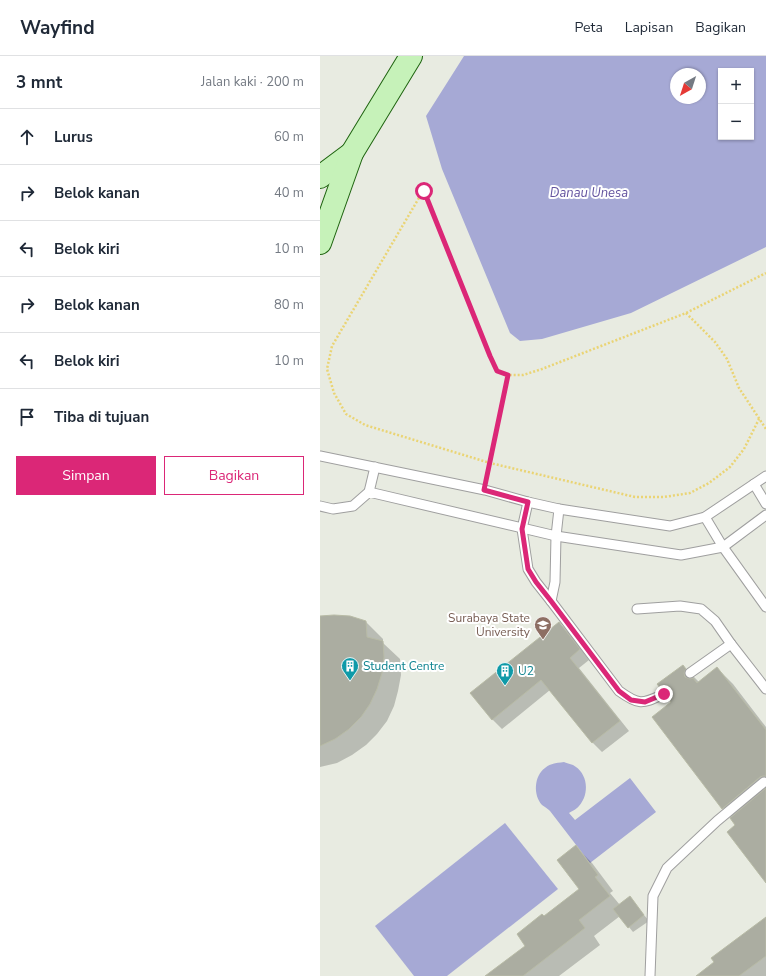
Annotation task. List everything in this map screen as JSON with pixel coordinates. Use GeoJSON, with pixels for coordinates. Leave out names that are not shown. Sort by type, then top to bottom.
{"type":"FeatureCollection","features":[{"type":"Feature","properties":{"kind":"main road"},"geometry":{"type":"LineString","coordinates":[[320,243],[352,153],[411,56]]}},
{"type":"Feature","properties":{"kind":"main road"},"geometry":{"type":"LineString","coordinates":[[320,177],[352,153]]}},
{"type":"Feature","properties":{"kind":"lane"},"geometry":{"type":"LineString","coordinates":[[320,456],[484,490],[559,509],[670,526],[705,517],[766,476]]}},
{"type":"Feature","properties":{"kind":"lane"},"geometry":{"type":"LineString","coordinates":[[320,506],[333,509],[353,506],[369,492],[375,467]]}},
{"type":"Feature","properties":{"kind":"lane"},"geometry":{"type":"LineString","coordinates":[[754,484],[766,504]]}},
{"type":"Feature","properties":{"kind":"lane"},"geometry":{"type":"LineString","coordinates":[[369,492],[556,536],[681,556],[723,547],[766,515]]}},
{"type":"Feature","properties":{"kind":"lane"},"geometry":{"type":"LineString","coordinates":[[528,502],[522,529],[528,569],[536,582],[619,691],[631,700],[645,702],[664,694]]}},
{"type":"Feature","properties":{"kind":"lane"},"geometry":{"type":"LineString","coordinates":[[551,601],[555,582],[556,536],[559,509]]}},
{"type":"Feature","properties":{"kind":"lane"},"geometry":{"type":"LineString","coordinates":[[705,517],[723,547],[766,607]]}},
{"type":"Feature","properties":{"kind":"lane"},"geometry":{"type":"LineString","coordinates":[[637,609],[680,606],[701,609],[715,621],[766,689]]}},
{"type":"Feature","properties":{"kind":"lane"},"geometry":{"type":"LineString","coordinates":[[690,673],[731,644]]}},
{"type":"Feature","properties":{"kind":"lane"},"geometry":{"type":"LineString","coordinates":[[650,976],[653,896],[667,868],[717,821],[764,782]]}},
{"type":"Feature","properties":{"kind":"path"},"geometry":{"type":"LineString","coordinates":[[759,418],[744,449],[730,467],[709,483],[690,493],[664,497],[634,497],[490,464],[365,425],[346,414],[334,393],[327,369],[332,346],[424,191],[490,356],[497,371],[508,375],[523,374],[542,369],[686,313],[766,273]]}},
{"type":"Feature","properties":{"kind":"path"},"geometry":{"type":"LineString","coordinates":[[686,313],[715,342],[727,359],[739,388],[766,429]]}},
{"type":"Feature","properties":{"kind":"path"},"geometry":{"type":"LineString","coordinates":[[484,490],[508,375]]}},
{"type":"Feature","properties":{"kind":"water","name":"Danau Unesa"},"geometry":{"type":"Polygon","coordinates":[[[464,56],[766,56],[766,247],[631,313],[542,339],[520,341],[510,333],[442,169],[426,116],[464,56]]]}},
{"type":"Feature","properties":{"kind":"water"},"geometry":{"type":"Polygon","coordinates":[[[564,762],[573,765],[582,773],[586,784],[583,801],[577,808],[569,813],[575,820],[630,778],[656,812],[590,863],[550,811],[542,805],[537,796],[536,786],[541,771],[550,765],[564,762]]]}},
{"type":"Feature","properties":{"kind":"water"},"geometry":{"type":"Polygon","coordinates":[[[505,823],[558,889],[447,976],[414,976],[375,926],[505,823]]]}},
{"type":"Feature","properties":{"kind":"building","name":"Student Centre"},"geometry":{"type":"Polygon","coordinates":[[[320,616],[350,616],[366,621],[367,637],[383,641],[384,657],[382,673],[377,689],[370,704],[361,717],[349,729],[335,739],[320,746],[320,616]]]}},
{"type":"Feature","properties":{"kind":"building","name":"U2"},"geometry":{"type":"Polygon","coordinates":[[[559,622],[580,649],[570,658],[620,721],[592,743],[541,680],[492,720],[470,693],[559,622]]]}},
{"type":"Feature","properties":{"kind":"building"},"geometry":{"type":"Polygon","coordinates":[[[683,665],[686,669],[684,673],[685,677],[690,679],[693,678],[697,683],[717,667],[766,730],[766,776],[760,777],[722,809],[652,717],[671,702],[668,698],[670,695],[669,691],[665,688],[661,689],[657,684],[683,665]]]}},
{"type":"Feature","properties":{"kind":"building"},"geometry":{"type":"Polygon","coordinates":[[[766,788],[766,883],[727,832],[735,825],[730,818],[766,788]]]}},
{"type":"Feature","properties":{"kind":"building"},"geometry":{"type":"Polygon","coordinates":[[[576,845],[598,875],[595,877],[610,896],[579,920],[585,928],[523,976],[485,976],[525,946],[517,934],[542,914],[544,916],[579,889],[557,860],[576,845]]]}},
{"type":"Feature","properties":{"kind":"building"},"geometry":{"type":"Polygon","coordinates":[[[630,896],[644,915],[628,928],[613,909],[630,896]]]}},
{"type":"Feature","properties":{"kind":"building"},"geometry":{"type":"Polygon","coordinates":[[[766,917],[766,956],[739,976],[696,976],[714,962],[711,958],[766,917]]]}},
{"type":"Feature","properties":{"kind":"place","name":"Surabaya State University"},"geometry":{"type":"Point","coordinates":[543,640]}},
{"type":"Feature","properties":{"kind":"place","name":"Student Centre"},"geometry":{"type":"Point","coordinates":[350,681]}},
{"type":"Feature","properties":{"kind":"place","name":"U2"},"geometry":{"type":"Point","coordinates":[505,686]}},
{"type":"Feature","properties":{"kind":"route"},"geometry":{"type":"LineString","coordinates":[[424,191],[490,356],[497,371],[508,375],[484,490],[528,502],[522,529],[528,569],[536,582],[619,691],[631,700],[645,702],[664,694]]}}]}
